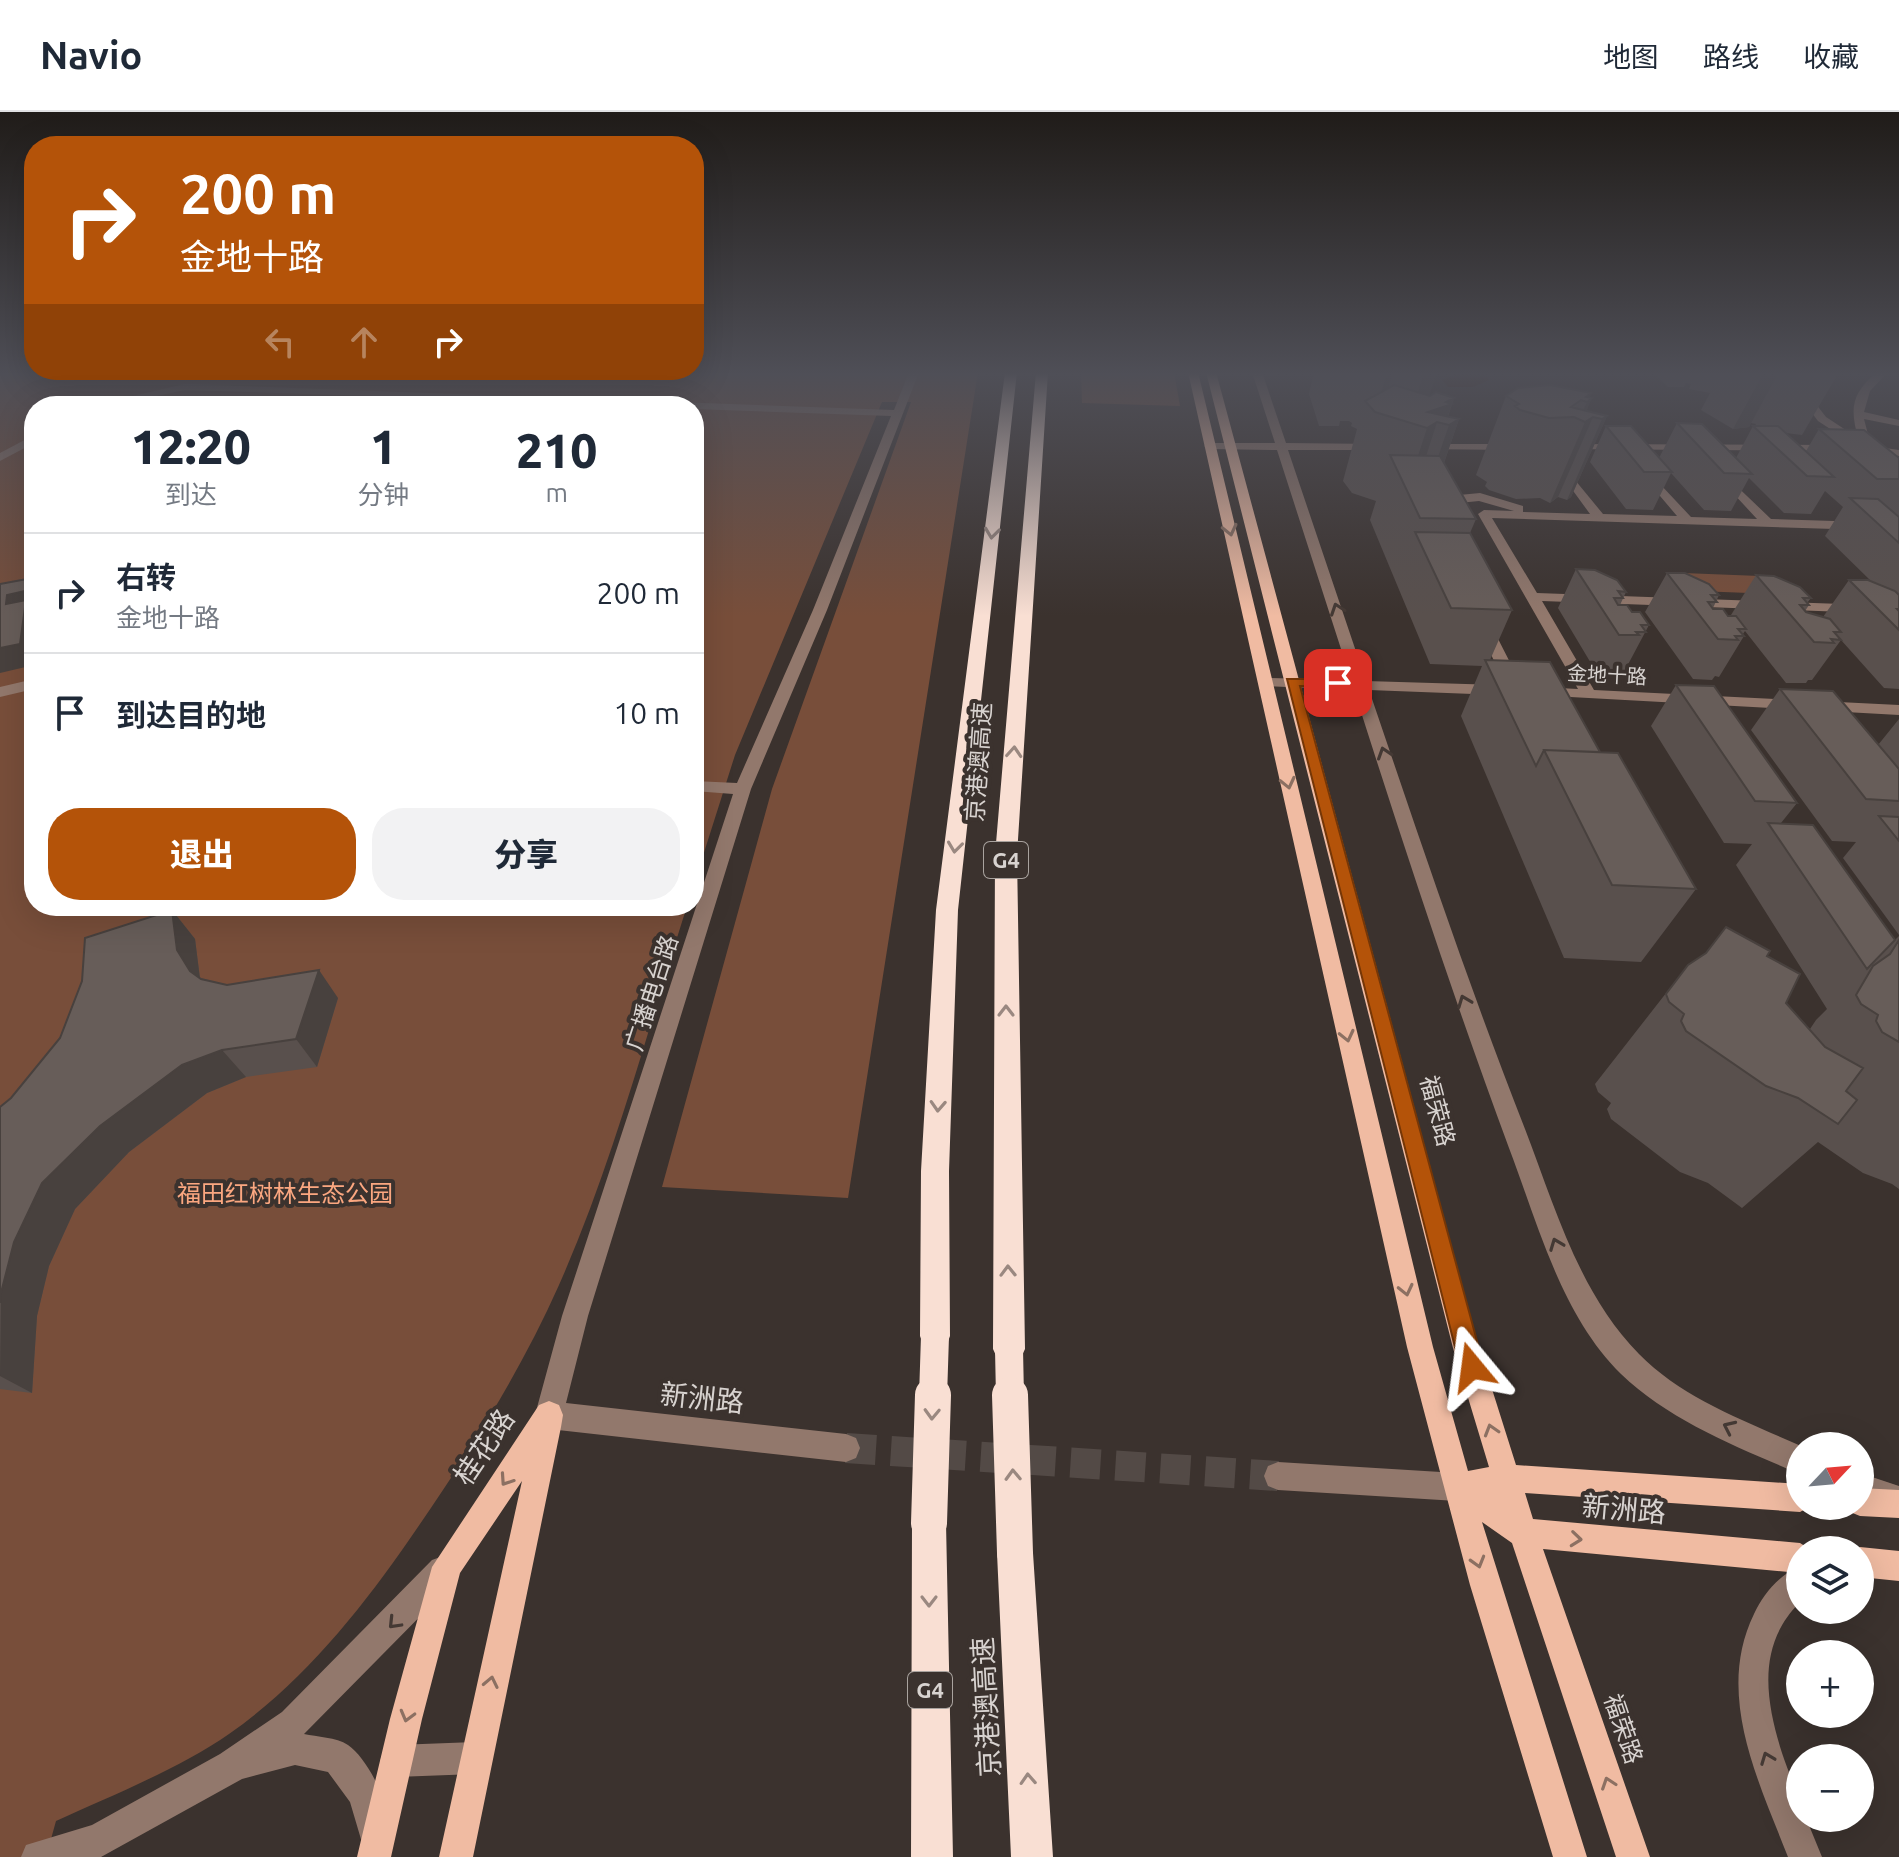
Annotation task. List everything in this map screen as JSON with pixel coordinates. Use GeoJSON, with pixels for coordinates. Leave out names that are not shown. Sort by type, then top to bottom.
{"type":"FeatureCollection","features":[{"type":"Feature","properties":{"kind":"highway","name":"京港澳高速"},"geometry":{"type":"LineString","coordinates":[[932,1857],[929,1523],[935,1336],[935,1171],[947,910],[1001,453]]}},
{"type":"Feature","properties":{"kind":"highway","name":"京港澳高速"},"geometry":{"type":"LineString","coordinates":[[1032,1857],[1015,1553],[1009,1349],[1006,855],[1036,453]]}},
{"type":"Feature","properties":{"kind":"main road","name":"福荣路"},"geometry":{"type":"LineString","coordinates":[[1221,453],[1265,682],[1420,1347],[1457,1487],[1570,1857]]}},
{"type":"Feature","properties":{"kind":"main road","name":"福荣路"},"geometry":{"type":"LineString","coordinates":[[1222,453],[1292,682],[1466,1348],[1523,1533],[1633,1857]]}},
{"type":"Feature","properties":{"kind":"main road","name":"桂花路"},"geometry":{"type":"LineString","coordinates":[[376,1850],[447,1567],[549,1415]]}},
{"type":"Feature","properties":{"kind":"main road","name":"桂花路"},"geometry":{"type":"LineString","coordinates":[[457,1849],[549,1415]]}},
{"type":"Feature","properties":{"kind":"main road","name":"新洲路"},"geometry":{"type":"LineString","coordinates":[[1457,1487],[1505,1478],[1786,1497]]}},
{"type":"Feature","properties":{"kind":"main road","name":"新洲路"},"geometry":{"type":"LineString","coordinates":[[1457,1487],[1523,1533],[1786,1557]]}},
{"type":"Feature","properties":{"kind":"main road"},"geometry":{"type":"LineString","coordinates":[[1874,1502],[1899,1502]]}},
{"type":"Feature","properties":{"kind":"main road"},"geometry":{"type":"LineString","coordinates":[[1874,1563],[1899,1566]]}},
{"type":"Feature","properties":{"kind":"street","name":"广播电台路"},"geometry":{"type":"LineString","coordinates":[[704,911],[743,789],[820,610],[882,453]]}},
{"type":"Feature","properties":{"kind":"street"},"geometry":{"type":"LineString","coordinates":[[1284,453],[1458,984],[1574,1286],[1623,1355],[1660,1387],[1697,1413],[1786,1454]]}},
{"type":"Feature","properties":{"kind":"street"},"geometry":{"type":"LineString","coordinates":[[1873,453],[1899,471]]}},
{"type":"Feature","properties":{"kind":"street"},"geometry":{"type":"LineString","coordinates":[[1556,459],[1599,517]]}},
{"type":"Feature","properties":{"kind":"street"},"geometry":{"type":"LineString","coordinates":[[1637,461],[1687,520]]}},
{"type":"Feature","properties":{"kind":"street"},"geometry":{"type":"LineString","coordinates":[[1718,471],[1768,523]]}},
{"type":"Feature","properties":{"kind":"street"},"geometry":{"type":"LineString","coordinates":[[1428,514],[1435,502],[1459,496],[1491,499],[1527,515]]}},
{"type":"Feature","properties":{"kind":"street"},"geometry":{"type":"LineString","coordinates":[[1589,695],[1484,514],[1899,527]]}},
{"type":"Feature","properties":{"kind":"street"},"geometry":{"type":"LineString","coordinates":[[1868,526],[1889,545]]}},
{"type":"Feature","properties":{"kind":"street"},"geometry":{"type":"LineString","coordinates":[[1532,597],[1899,610]]}},
{"type":"Feature","properties":{"kind":"street"},"geometry":{"type":"LineString","coordinates":[[1872,609],[1890,628]]}},
{"type":"Feature","properties":{"kind":"street"},"geometry":{"type":"LineString","coordinates":[[1477,611],[1517,691]]}},
{"type":"Feature","properties":{"kind":"street","name":"金地十路"},"geometry":{"type":"LineString","coordinates":[[1265,682],[1361,683],[1899,710]]}},
{"type":"Feature","properties":{"kind":"street"},"geometry":{"type":"LineString","coordinates":[[0,692],[24,686]]}},
{"type":"Feature","properties":{"kind":"street"},"geometry":{"type":"LineString","coordinates":[[704,787],[743,789]]}},
{"type":"Feature","properties":{"kind":"street","name":"广播电台路"},"geometry":{"type":"LineString","coordinates":[[549,1415],[575,1316],[703,916]]}},
{"type":"Feature","properties":{"kind":"street","name":"新洲路"},"geometry":{"type":"LineString","coordinates":[[549,1415],[846,1448]]}},
{"type":"Feature","properties":{"kind":"street","name":"新洲路"},"geometry":{"type":"LineString","coordinates":[[1278,1476],[1457,1487]]}},
{"type":"Feature","properties":{"kind":"street"},"geometry":{"type":"LineString","coordinates":[[1874,1492],[1899,1502]]}},
{"type":"Feature","properties":{"kind":"street"},"geometry":{"type":"LineString","coordinates":[[38,1857],[98,1841],[232,1766],[293,1723],[447,1567]]}},
{"type":"Feature","properties":{"kind":"street"},"geometry":{"type":"LineString","coordinates":[[1786,1591],[1762,1623],[1754,1655],[1752,1695],[1762,1743],[1805,1857]]}},
{"type":"Feature","properties":{"kind":"street"},"geometry":{"type":"LineString","coordinates":[[232,1766],[295,1749],[337,1757],[365,1794],[376,1850]]}},
{"type":"Feature","properties":{"kind":"street"},"geometry":{"type":"LineString","coordinates":[[396,1761],[475,1758]]}},
{"type":"Feature","properties":{"kind":"green space","name":"福田红树林生态公园"},"geometry":{"type":"Polygon","coordinates":[[[0,453],[24,453],[24,916],[684,916],[613,1145],[559,1285],[509,1384],[471,1447],[390,1567],[305,1669],[281,1693],[229,1734],[145,1781],[56,1821],[46,1857],[0,1857],[0,453]]]}},
{"type":"Feature","properties":{"kind":"green space","name":"福田红树林生态公园"},"geometry":{"type":"Polygon","coordinates":[[[704,453],[861,453],[735,755],[704,853],[704,453]]]}},
{"type":"Feature","properties":{"kind":"green space","name":"福田红树林生态公园"},"geometry":{"type":"Polygon","coordinates":[[[893,453],[965,453],[848,1198],[662,1187],[772,789],[893,453]]]}},
{"type":"Feature","properties":{"kind":"green space"},"geometry":{"type":"Polygon","coordinates":[[[1683,573],[1760,576],[1775,594],[1697,591],[1683,573]]]}},
{"type":"Feature","properties":{"kind":"building"},"geometry":{"type":"Polygon","coordinates":[[[1629,453],[1655,453],[1672,472],[1644,472],[1629,453]]]}},
{"type":"Feature","properties":{"kind":"building"},"geometry":{"type":"Polygon","coordinates":[[[1706,453],[1731,453],[1752,474],[1724,473],[1706,453]]]}},
{"type":"Feature","properties":{"kind":"building"},"geometry":{"type":"Polygon","coordinates":[[[1783,453],[1808,453],[1834,477],[1807,476],[1783,453]]]}},
{"type":"Feature","properties":{"kind":"building"},"geometry":{"type":"Polygon","coordinates":[[[1847,453],[1893,453],[1899,458],[1899,479],[1877,479],[1847,453]]]}},
{"type":"Feature","properties":{"kind":"building"},"geometry":{"type":"Polygon","coordinates":[[[1390,455],[1440,456],[1476,519],[1420,518],[1390,455]]]}},
{"type":"Feature","properties":{"kind":"building"},"geometry":{"type":"Polygon","coordinates":[[[1850,498],[1878,499],[1899,517],[1899,543],[1850,498]]]}},
{"type":"Feature","properties":{"kind":"building"},"geometry":{"type":"Polygon","coordinates":[[[1415,532],[1470,533],[1512,610],[1451,608],[1415,532]]]}},
{"type":"Feature","properties":{"kind":"building"},"geometry":{"type":"Polygon","coordinates":[[[1576,569],[1595,570],[1617,580],[1626,592],[1618,591],[1623,598],[1614,598],[1618,605],[1627,605],[1632,612],[1640,612],[1649,625],[1641,625],[1646,632],[1619,635],[1576,569]]]}},
{"type":"Feature","properties":{"kind":"building"},"geometry":{"type":"Polygon","coordinates":[[[1667,573],[1685,573],[1709,584],[1719,595],[1711,595],[1717,602],[1708,602],[1713,609],[1723,609],[1728,616],[1736,616],[1746,629],[1738,629],[1744,636],[1735,636],[1738,640],[1718,639],[1667,573]]]}},
{"type":"Feature","properties":{"kind":"building"},"geometry":{"type":"Polygon","coordinates":[[[1756,575],[1774,576],[1800,587],[1811,598],[1803,598],[1809,605],[1800,605],[1806,612],[1830,619],[1841,632],[1834,632],[1841,640],[1831,639],[1834,643],[1814,642],[1756,575]]]}},
{"type":"Feature","properties":{"kind":"building"},"geometry":{"type":"Polygon","coordinates":[[[24,580],[24,591],[7,595],[6,604],[24,600],[20,644],[0,648],[0,584],[24,580]]]}},
{"type":"Feature","properties":{"kind":"building"},"geometry":{"type":"Polygon","coordinates":[[[1849,580],[1868,580],[1899,595],[1899,630],[1849,580]]]}},
{"type":"Feature","properties":{"kind":"building"},"geometry":{"type":"Polygon","coordinates":[[[1485,660],[1550,662],[1600,752],[1544,750],[1536,766],[1485,660]]]}},
{"type":"Feature","properties":{"kind":"building"},"geometry":{"type":"Polygon","coordinates":[[[1676,685],[1714,686],[1797,803],[1755,801],[1676,685]]]}},
{"type":"Feature","properties":{"kind":"building"},"geometry":{"type":"Polygon","coordinates":[[[1780,689],[1833,691],[1899,769],[1899,801],[1866,799],[1780,689]]]}},
{"type":"Feature","properties":{"kind":"building"},"geometry":{"type":"Polygon","coordinates":[[[1544,750],[1618,753],[1696,889],[1612,885],[1544,750]]]}},
{"type":"Feature","properties":{"kind":"building"},"geometry":{"type":"Polygon","coordinates":[[[1879,816],[1899,817],[1899,841],[1879,816]]]}},
{"type":"Feature","properties":{"kind":"building"},"geometry":{"type":"Polygon","coordinates":[[[1768,823],[1813,825],[1895,940],[1867,969],[1768,823]]]}},
{"type":"Feature","properties":{"kind":"building"},"geometry":{"type":"Polygon","coordinates":[[[153,916],[173,916],[177,950],[190,971],[201,979],[227,985],[319,970],[296,1039],[222,1050],[182,1065],[100,1126],[42,1183],[14,1242],[0,1303],[0,1107],[60,1038],[82,981],[85,938],[153,916]]]}},
{"type":"Feature","properties":{"kind":"building"},"geometry":{"type":"Polygon","coordinates":[[[1726,927],[1770,951],[1767,956],[1800,974],[1786,1003],[1825,1047],[1863,1068],[1846,1091],[1857,1100],[1838,1124],[1798,1098],[1766,1086],[1686,1031],[1681,1021],[1684,1014],[1669,1002],[1666,994],[1688,965],[1706,953],[1726,927]]]}},
{"type":"Feature","properties":{"kind":"building"},"geometry":{"type":"Polygon","coordinates":[[[1899,940],[1899,1042],[1882,1032],[1876,1021],[1878,1015],[1861,1004],[1856,995],[1873,966],[1890,954],[1899,940]]]}},
{"type":"Feature","properties":{"kind":"tunnel"},"geometry":{"type":"LineString","coordinates":[[846,1448],[1278,1476]]}},
{"type":"Feature","properties":{"kind":"route"},"geometry":{"type":"LineString","coordinates":[[1338,683],[1292,682],[1472,1367]]}}]}
